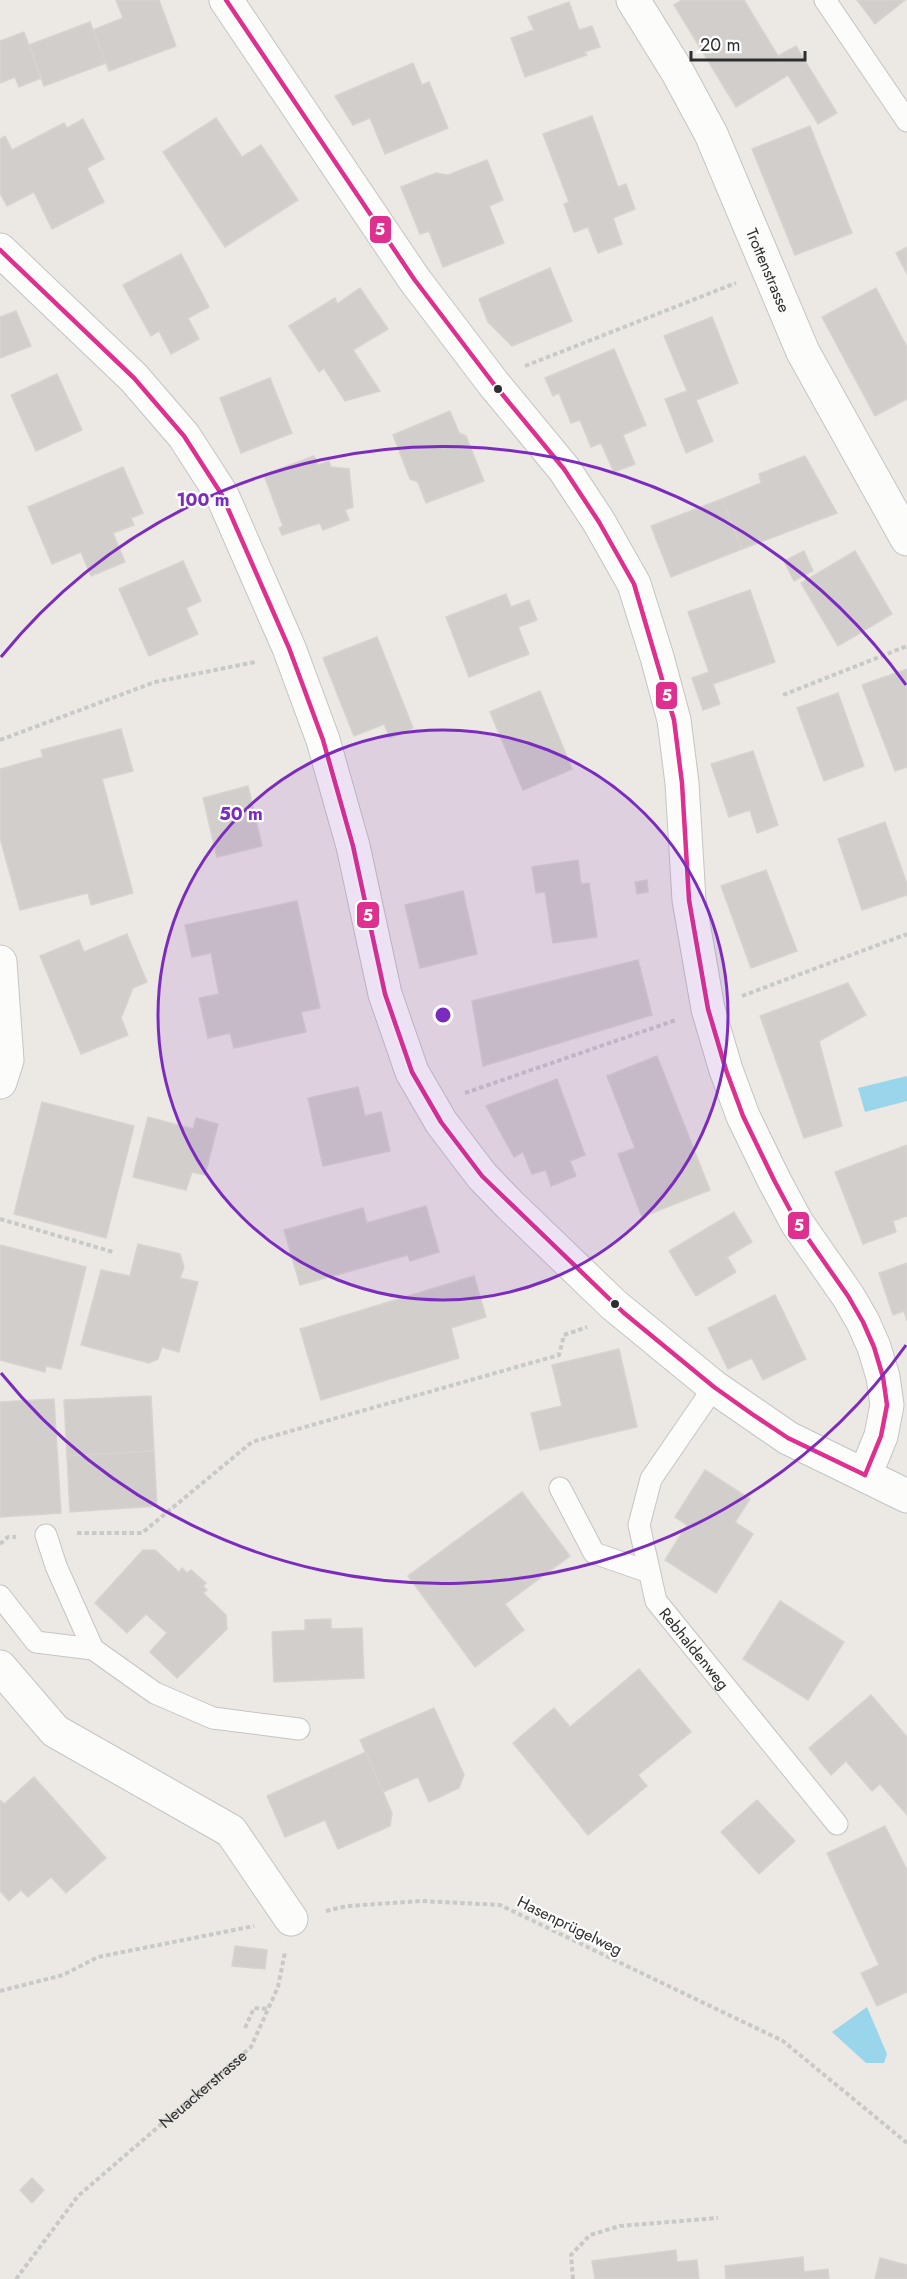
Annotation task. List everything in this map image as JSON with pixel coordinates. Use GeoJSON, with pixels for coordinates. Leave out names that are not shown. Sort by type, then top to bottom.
{"type":"FeatureCollection","features":[{"type":"Feature","properties":{"kind":"street"},"geometry":{"type":"LineString","coordinates":[[226,0],[414,279],[493,383],[564,469],[599,522],[634,584],[674,720],[682,783],[689,900],[708,1009],[726,1070],[743,1116],[797,1223],[848,1296],[863,1322],[883,1377],[887,1404],[881,1436],[865,1474]]}},
{"type":"Feature","properties":{"kind":"street","name":"Trottenstrasse"},"geometry":{"type":"LineString","coordinates":[[633,0],[677,71],[711,134],[803,352],[907,539]]}},
{"type":"Feature","properties":{"kind":"street"},"geometry":{"type":"LineString","coordinates":[[0,250],[134,378],[184,436],[222,495],[289,648],[323,740],[353,846],[386,994],[412,1072],[430,1105],[482,1176],[510,1205],[614,1305],[714,1387],[788,1438],[907,1496]]}},
{"type":"Feature","properties":{"kind":"street"},"geometry":{"type":"LineString","coordinates":[[0,962],[7,1060],[0,1082]]}},
{"type":"Feature","properties":{"kind":"street"},"geometry":{"type":"LineString","coordinates":[[0,1667],[55,1731],[231,1831],[291,1919]]}},
{"type":"Feature","properties":{"kind":"lane"},"geometry":{"type":"LineString","coordinates":[[825,0],[907,121]]}},
{"type":"Feature","properties":{"kind":"lane","name":"Rebhaldenweg"},"geometry":{"type":"LineString","coordinates":[[714,1387],[651,1479],[639,1525],[656,1601],[837,1824]]}},
{"type":"Feature","properties":{"kind":"lane"},"geometry":{"type":"LineString","coordinates":[[560,1488],[594,1553],[649,1572]]}},
{"type":"Feature","properties":{"kind":"lane"},"geometry":{"type":"LineString","coordinates":[[46,1535],[56,1566],[93,1649]]}},
{"type":"Feature","properties":{"kind":"lane"},"geometry":{"type":"LineString","coordinates":[[0,1596],[36,1642],[93,1649],[155,1693],[213,1718],[299,1729]]}},
{"type":"Feature","properties":{"kind":"path"},"geometry":{"type":"LineString","coordinates":[[516,370],[744,280]]}},
{"type":"Feature","properties":{"kind":"path"},"geometry":{"type":"LineString","coordinates":[[783,695],[907,646]]}},
{"type":"Feature","properties":{"kind":"path"},"geometry":{"type":"LineString","coordinates":[[0,740],[155,682],[250,664]]}},
{"type":"Feature","properties":{"kind":"path"},"geometry":{"type":"LineString","coordinates":[[739,997],[907,934]]}},
{"type":"Feature","properties":{"kind":"path"},"geometry":{"type":"LineString","coordinates":[[430,1105],[676,1020]]}},
{"type":"Feature","properties":{"kind":"path"},"geometry":{"type":"LineString","coordinates":[[0,1219],[113,1252]]}},
{"type":"Feature","properties":{"kind":"path"},"geometry":{"type":"LineString","coordinates":[[70,1534],[142,1533],[252,1442],[559,1355],[564,1335],[593,1325]]}},
{"type":"Feature","properties":{"kind":"path","name":"Hasenprügelweg"},"geometry":{"type":"LineString","coordinates":[[0,1991],[63,1975],[98,1957],[347,1906],[421,1901],[500,1905],[783,2041],[907,2143]]}},
{"type":"Feature","properties":{"kind":"path","name":"Neuackerstrasse"},"geometry":{"type":"LineString","coordinates":[[16,2279],[78,2196],[251,2047],[278,1987],[291,1919]]}},
{"type":"Feature","properties":{"kind":"path"},"geometry":{"type":"LineString","coordinates":[[245,2028],[254,2008],[268,2009]]}},
{"type":"Feature","properties":{"kind":"path"},"geometry":{"type":"LineString","coordinates":[[573,2279],[571,2255],[590,2235],[620,2226],[718,2218]]}},
{"type":"Feature","properties":{"kind":"water"},"geometry":{"type":"Polygon","coordinates":[[[907,1076],[907,1101],[865,1112],[858,1088],[907,1076]]]}},
{"type":"Feature","properties":{"kind":"water"},"geometry":{"type":"Polygon","coordinates":[[[867,2007],[887,2054],[884,2063],[866,2063],[832,2032],[867,2007]]]}},
{"type":"Feature","properties":{"kind":"building"},"geometry":{"type":"Polygon","coordinates":[[[116,0],[159,0],[176,46],[109,71],[93,30],[123,18],[116,0]]]}},
{"type":"Feature","properties":{"kind":"building"},"geometry":{"type":"Polygon","coordinates":[[[682,0],[744,0],[778,56],[796,46],[837,113],[818,124],[788,75],[736,107],[674,5],[682,0]]]}},
{"type":"Feature","properties":{"kind":"building"},"geometry":{"type":"Polygon","coordinates":[[[857,0],[905,0],[875,24],[857,0]]]}},
{"type":"Feature","properties":{"kind":"building"},"geometry":{"type":"Polygon","coordinates":[[[569,2],[579,30],[592,26],[600,47],[584,52],[587,55],[525,77],[511,38],[534,30],[528,17],[569,2]]]}},
{"type":"Feature","properties":{"kind":"building"},"geometry":{"type":"Polygon","coordinates":[[[90,22],[106,63],[44,86],[29,45],[90,22]]]}},
{"type":"Feature","properties":{"kind":"building"},"geometry":{"type":"Polygon","coordinates":[[[24,32],[41,78],[19,87],[15,77],[0,83],[0,41],[24,32]]]}},
{"type":"Feature","properties":{"kind":"building"},"geometry":{"type":"Polygon","coordinates":[[[413,63],[422,85],[429,82],[448,128],[385,154],[370,118],[353,125],[335,96],[413,63]]]}},
{"type":"Feature","properties":{"kind":"building"},"geometry":{"type":"Polygon","coordinates":[[[592,116],[618,187],[626,184],[635,209],[613,218],[622,244],[598,253],[588,227],[574,232],[564,204],[569,202],[543,134],[592,116]]]}},
{"type":"Feature","properties":{"kind":"building"},"geometry":{"type":"Polygon","coordinates":[[[216,118],[242,157],[261,145],[298,200],[225,247],[163,152],[216,118]]]}},
{"type":"Feature","properties":{"kind":"building"},"geometry":{"type":"Polygon","coordinates":[[[83,119],[104,159],[87,168],[104,202],[52,229],[34,192],[7,206],[0,193],[0,139],[5,136],[12,150],[64,123],[67,128],[83,119]]]}},
{"type":"Feature","properties":{"kind":"building"},"geometry":{"type":"Polygon","coordinates":[[[810,126],[852,233],[795,255],[752,149],[810,126]]]}},
{"type":"Feature","properties":{"kind":"building"},"geometry":{"type":"Polygon","coordinates":[[[487,160],[503,200],[489,206],[504,243],[443,267],[429,231],[420,234],[401,187],[436,173],[448,175],[487,160]]]}},
{"type":"Feature","properties":{"kind":"building"},"geometry":{"type":"Polygon","coordinates":[[[907,247],[907,274],[896,253],[907,247]]]}},
{"type":"Feature","properties":{"kind":"building"},"geometry":{"type":"Polygon","coordinates":[[[181,254],[209,307],[188,318],[199,339],[171,354],[159,331],[151,336],[123,285],[181,254]]]}},
{"type":"Feature","properties":{"kind":"building"},"geometry":{"type":"Polygon","coordinates":[[[550,268],[572,321],[512,346],[488,322],[479,299],[550,268]]]}},
{"type":"Feature","properties":{"kind":"building"},"geometry":{"type":"Polygon","coordinates":[[[360,288],[388,329],[353,350],[380,391],[345,401],[324,368],[319,372],[289,326],[335,298],[337,304],[360,288]]]}},
{"type":"Feature","properties":{"kind":"building"},"geometry":{"type":"Polygon","coordinates":[[[876,288],[907,347],[907,399],[875,416],[822,317],[876,288]]]}},
{"type":"Feature","properties":{"kind":"building"},"geometry":{"type":"Polygon","coordinates":[[[16,311],[31,346],[0,358],[0,317],[16,311]]]}},
{"type":"Feature","properties":{"kind":"building"},"geometry":{"type":"Polygon","coordinates":[[[712,317],[738,383],[696,400],[713,441],[686,453],[665,399],[687,391],[664,336],[712,317]]]}},
{"type":"Feature","properties":{"kind":"building"},"geometry":{"type":"Polygon","coordinates":[[[614,349],[646,425],[623,435],[635,464],[614,472],[601,443],[591,447],[580,420],[571,423],[559,393],[553,396],[545,378],[614,349]]]}},
{"type":"Feature","properties":{"kind":"building"},"geometry":{"type":"Polygon","coordinates":[[[57,374],[82,430],[36,451],[11,395],[57,374]]]}},
{"type":"Feature","properties":{"kind":"building"},"geometry":{"type":"Polygon","coordinates":[[[270,378],[292,433],[241,453],[220,398],[270,378]]]}},
{"type":"Feature","properties":{"kind":"building"},"geometry":{"type":"Polygon","coordinates":[[[450,411],[459,433],[466,436],[484,481],[426,503],[418,482],[410,479],[393,435],[450,411]]]}},
{"type":"Feature","properties":{"kind":"building"},"geometry":{"type":"Polygon","coordinates":[[[314,456],[318,465],[329,461],[331,467],[349,469],[353,507],[345,510],[349,520],[323,530],[320,523],[282,535],[279,528],[283,526],[264,475],[314,456]]]}},
{"type":"Feature","properties":{"kind":"building"},"geometry":{"type":"Polygon","coordinates":[[[805,456],[837,513],[742,549],[722,499],[761,483],[759,474],[805,456]]]}},
{"type":"Feature","properties":{"kind":"building"},"geometry":{"type":"Polygon","coordinates":[[[123,467],[143,513],[131,518],[134,525],[113,533],[125,562],[91,576],[81,552],[52,564],[28,507],[123,467]]]}},
{"type":"Feature","properties":{"kind":"building"},"geometry":{"type":"Polygon","coordinates":[[[722,499],[742,549],[671,577],[651,526],[722,499]]]}},
{"type":"Feature","properties":{"kind":"building"},"geometry":{"type":"Polygon","coordinates":[[[804,551],[813,571],[794,581],[784,561],[804,551]]]}},
{"type":"Feature","properties":{"kind":"building"},"geometry":{"type":"Polygon","coordinates":[[[855,551],[892,614],[838,646],[801,583],[855,551]]]}},
{"type":"Feature","properties":{"kind":"building"},"geometry":{"type":"Polygon","coordinates":[[[183,561],[201,601],[186,608],[198,634],[149,656],[119,589],[183,561]]]}},
{"type":"Feature","properties":{"kind":"building"},"geometry":{"type":"Polygon","coordinates":[[[750,590],[775,662],[713,684],[720,704],[703,710],[692,678],[709,672],[688,612],[750,590]]]}},
{"type":"Feature","properties":{"kind":"building"},"geometry":{"type":"Polygon","coordinates":[[[506,594],[511,607],[529,600],[537,620],[518,627],[529,654],[469,677],[446,617],[506,594]]]}},
{"type":"Feature","properties":{"kind":"building"},"geometry":{"type":"Polygon","coordinates":[[[377,637],[413,728],[390,738],[384,724],[354,736],[323,658],[377,637]]]}},
{"type":"Feature","properties":{"kind":"building"},"geometry":{"type":"Polygon","coordinates":[[[907,669],[907,767],[895,771],[862,685],[907,669]]]}},
{"type":"Feature","properties":{"kind":"building"},"geometry":{"type":"Polygon","coordinates":[[[540,691],[572,769],[523,790],[490,712],[540,691]]]}},
{"type":"Feature","properties":{"kind":"building"},"geometry":{"type":"Polygon","coordinates":[[[838,693],[864,766],[824,781],[797,708],[838,693]]]}},
{"type":"Feature","properties":{"kind":"building"},"geometry":{"type":"Polygon","coordinates":[[[121,729],[133,771],[102,779],[133,893],[91,905],[88,893],[20,910],[0,838],[0,769],[43,757],[41,750],[121,729]]]}},
{"type":"Feature","properties":{"kind":"building"},"geometry":{"type":"Polygon","coordinates":[[[753,751],[778,825],[757,833],[750,810],[729,817],[711,764],[753,751]]]}},
{"type":"Feature","properties":{"kind":"building"},"geometry":{"type":"Polygon","coordinates":[[[248,786],[262,846],[217,857],[203,798],[248,786]]]}},
{"type":"Feature","properties":{"kind":"building"},"geometry":{"type":"Polygon","coordinates":[[[885,822],[907,884],[907,895],[862,910],[838,839],[885,822]]]}},
{"type":"Feature","properties":{"kind":"building"},"geometry":{"type":"Polygon","coordinates":[[[578,860],[581,884],[589,883],[597,937],[553,943],[545,892],[536,893],[532,867],[578,860]]]}},
{"type":"Feature","properties":{"kind":"building"},"geometry":{"type":"Polygon","coordinates":[[[766,870],[797,951],[751,968],[721,886],[766,870]]]}},
{"type":"Feature","properties":{"kind":"building"},"geometry":{"type":"Polygon","coordinates":[[[647,880],[648,892],[637,894],[635,882],[647,880]]]}},
{"type":"Feature","properties":{"kind":"building"},"geometry":{"type":"Polygon","coordinates":[[[463,891],[477,954],[420,968],[405,905],[463,891]]]}},
{"type":"Feature","properties":{"kind":"building"},"geometry":{"type":"Polygon","coordinates":[[[297,901],[320,1008],[301,1012],[306,1032],[234,1048],[230,1033],[208,1038],[199,998],[219,994],[211,953],[192,957],[185,925],[297,901]]]}},
{"type":"Feature","properties":{"kind":"building"},"geometry":{"type":"Polygon","coordinates":[[[127,934],[147,982],[133,988],[121,1018],[128,1035],[81,1054],[40,956],[79,940],[84,952],[127,934]]]}},
{"type":"Feature","properties":{"kind":"building"},"geometry":{"type":"Polygon","coordinates":[[[638,960],[652,1015],[483,1066],[472,1001],[638,960]]]}},
{"type":"Feature","properties":{"kind":"building"},"geometry":{"type":"Polygon","coordinates":[[[848,983],[866,1015],[819,1041],[842,1126],[804,1138],[760,1016],[848,983]]]}},
{"type":"Feature","properties":{"kind":"building"},"geometry":{"type":"Polygon","coordinates":[[[657,1056],[710,1190],[642,1217],[618,1154],[635,1148],[607,1076],[657,1056]]]}},
{"type":"Feature","properties":{"kind":"building"},"geometry":{"type":"Polygon","coordinates":[[[557,1079],[585,1155],[570,1161],[576,1176],[551,1186],[546,1170],[532,1174],[523,1152],[514,1157],[486,1106],[557,1079]]]}},
{"type":"Feature","properties":{"kind":"building"},"geometry":{"type":"Polygon","coordinates":[[[358,1087],[365,1116],[381,1112],[390,1151],[323,1166],[308,1098],[358,1087]]]}},
{"type":"Feature","properties":{"kind":"building"},"geometry":{"type":"Polygon","coordinates":[[[42,1102],[134,1126],[106,1238],[14,1214],[42,1102]]]}},
{"type":"Feature","properties":{"kind":"building"},"geometry":{"type":"Polygon","coordinates":[[[148,1117],[193,1129],[196,1118],[218,1124],[205,1175],[192,1172],[186,1190],[133,1177],[148,1117]]]}},
{"type":"Feature","properties":{"kind":"building"},"geometry":{"type":"Polygon","coordinates":[[[907,1145],[907,1216],[893,1221],[896,1232],[863,1244],[835,1172],[907,1145]]]}},
{"type":"Feature","properties":{"kind":"building"},"geometry":{"type":"Polygon","coordinates":[[[426,1206],[439,1252],[410,1261],[408,1255],[300,1285],[284,1230],[363,1208],[367,1223],[426,1206]]]}},
{"type":"Feature","properties":{"kind":"building"},"geometry":{"type":"Polygon","coordinates":[[[734,1212],[752,1242],[727,1257],[736,1272],[696,1296],[669,1251],[734,1212]]]}},
{"type":"Feature","properties":{"kind":"building"},"geometry":{"type":"Polygon","coordinates":[[[138,1244],[180,1254],[184,1267],[180,1278],[198,1282],[179,1352],[162,1347],[158,1359],[149,1363],[81,1345],[101,1270],[130,1276],[138,1244]]]}},
{"type":"Feature","properties":{"kind":"building"},"geometry":{"type":"Polygon","coordinates":[[[0,1245],[86,1267],[61,1369],[46,1366],[45,1372],[0,1360],[0,1245]]]}},
{"type":"Feature","properties":{"kind":"building"},"geometry":{"type":"Polygon","coordinates":[[[907,1263],[907,1321],[904,1311],[893,1315],[879,1273],[907,1263]]]}},
{"type":"Feature","properties":{"kind":"building"},"geometry":{"type":"Polygon","coordinates":[[[474,1276],[486,1317],[451,1328],[459,1358],[321,1400],[300,1329],[474,1276]]]}},
{"type":"Feature","properties":{"kind":"building"},"geometry":{"type":"Polygon","coordinates":[[[775,1295],[806,1359],[763,1380],[752,1358],[728,1369],[708,1328],[775,1295]]]}},
{"type":"Feature","properties":{"kind":"building"},"geometry":{"type":"Polygon","coordinates":[[[619,1349],[637,1427],[540,1450],[531,1413],[562,1406],[552,1365],[619,1349]]]}},
{"type":"Feature","properties":{"kind":"building"},"geometry":{"type":"Polygon","coordinates":[[[151,1396],[154,1451],[67,1456],[64,1400],[151,1396]]]}},
{"type":"Feature","properties":{"kind":"building"},"geometry":{"type":"Polygon","coordinates":[[[54,1399],[61,1513],[0,1517],[0,1402],[54,1399]]]}},
{"type":"Feature","properties":{"kind":"building"},"geometry":{"type":"Polygon","coordinates":[[[154,1451],[157,1506],[70,1512],[67,1456],[154,1451]]]}},
{"type":"Feature","properties":{"kind":"building"},"geometry":{"type":"Polygon","coordinates":[[[705,1470],[750,1499],[735,1522],[753,1534],[716,1593],[665,1560],[687,1525],[675,1517],[705,1470]]]}},
{"type":"Feature","properties":{"kind":"building"},"geometry":{"type":"Polygon","coordinates":[[[522,1492],[570,1556],[505,1604],[524,1630],[475,1667],[408,1576],[522,1492]]]}},
{"type":"Feature","properties":{"kind":"building"},"geometry":{"type":"Polygon","coordinates":[[[143,1550],[155,1550],[179,1572],[182,1568],[187,1573],[191,1570],[206,1583],[203,1586],[207,1590],[203,1593],[226,1615],[227,1629],[177,1678],[150,1652],[167,1633],[146,1614],[127,1633],[95,1603],[143,1550]]]}},
{"type":"Feature","properties":{"kind":"building"},"geometry":{"type":"Polygon","coordinates":[[[780,1601],[844,1642],[808,1700],[743,1659],[780,1601]]]}},
{"type":"Feature","properties":{"kind":"building"},"geometry":{"type":"Polygon","coordinates":[[[331,1619],[331,1629],[362,1628],[364,1678],[274,1682],[272,1632],[305,1630],[305,1620],[331,1619]]]}},
{"type":"Feature","properties":{"kind":"building"},"geometry":{"type":"Polygon","coordinates":[[[639,1669],[691,1732],[638,1775],[647,1786],[588,1835],[513,1743],[554,1708],[570,1727],[639,1669]]]}},
{"type":"Feature","properties":{"kind":"building"},"geometry":{"type":"Polygon","coordinates":[[[871,1695],[907,1737],[907,1815],[880,1784],[872,1791],[846,1761],[831,1775],[809,1748],[871,1695]]]}},
{"type":"Feature","properties":{"kind":"building"},"geometry":{"type":"Polygon","coordinates":[[[434,1708],[464,1775],[459,1788],[429,1802],[418,1777],[383,1792],[360,1740],[434,1708]]]}},
{"type":"Feature","properties":{"kind":"building"},"geometry":{"type":"Polygon","coordinates":[[[366,1752],[392,1813],[390,1826],[338,1849],[325,1820],[285,1837],[267,1796],[366,1752]]]}},
{"type":"Feature","properties":{"kind":"building"},"geometry":{"type":"Polygon","coordinates":[[[34,1777],[106,1858],[66,1893],[51,1877],[28,1897],[21,1890],[9,1901],[0,1891],[0,1800],[4,1804],[34,1777]]]}},
{"type":"Feature","properties":{"kind":"building"},"geometry":{"type":"Polygon","coordinates":[[[757,1800],[795,1841],[759,1874],[721,1832],[757,1800]]]}},
{"type":"Feature","properties":{"kind":"building"},"geometry":{"type":"Polygon","coordinates":[[[885,1826],[907,1870],[907,1992],[877,2006],[861,1973],[879,1965],[827,1853],[885,1826]]]}},
{"type":"Feature","properties":{"kind":"building"},"geometry":{"type":"Polygon","coordinates":[[[235,1946],[267,1950],[265,1969],[232,1966],[235,1946]]]}},
{"type":"Feature","properties":{"kind":"building"},"geometry":{"type":"Polygon","coordinates":[[[32,2178],[44,2190],[32,2203],[20,2190],[32,2178]]]}},
{"type":"Feature","properties":{"kind":"building"},"geometry":{"type":"Polygon","coordinates":[[[676,2250],[677,2262],[697,2260],[699,2279],[595,2279],[592,2261],[676,2250]]]}},
{"type":"Feature","properties":{"kind":"building"},"geometry":{"type":"Polygon","coordinates":[[[803,2257],[804,2272],[828,2269],[829,2279],[726,2279],[725,2266],[803,2257]]]}},
{"type":"Feature","properties":{"kind":"building"},"geometry":{"type":"Polygon","coordinates":[[[880,2258],[907,2265],[907,2279],[875,2279],[880,2258]]]}},
{"type":"Feature","properties":{"kind":"transit line","name":"5"},"geometry":{"type":"LineString","coordinates":[[226,0],[414,279],[493,383],[564,469],[599,522],[634,584],[674,720],[682,783],[689,900],[708,1009],[726,1070],[743,1116],[774,1180],[797,1223],[848,1296],[863,1322],[883,1377],[887,1405],[881,1436],[865,1475]]}},
{"type":"Feature","properties":{"kind":"transit line","name":"5"},"geometry":{"type":"LineString","coordinates":[[0,250],[134,378],[184,436],[222,495],[289,648],[323,740],[353,846],[385,994],[412,1072],[441,1122],[482,1176],[624,1313],[714,1387],[752,1414],[788,1438],[865,1475]]}}]}
